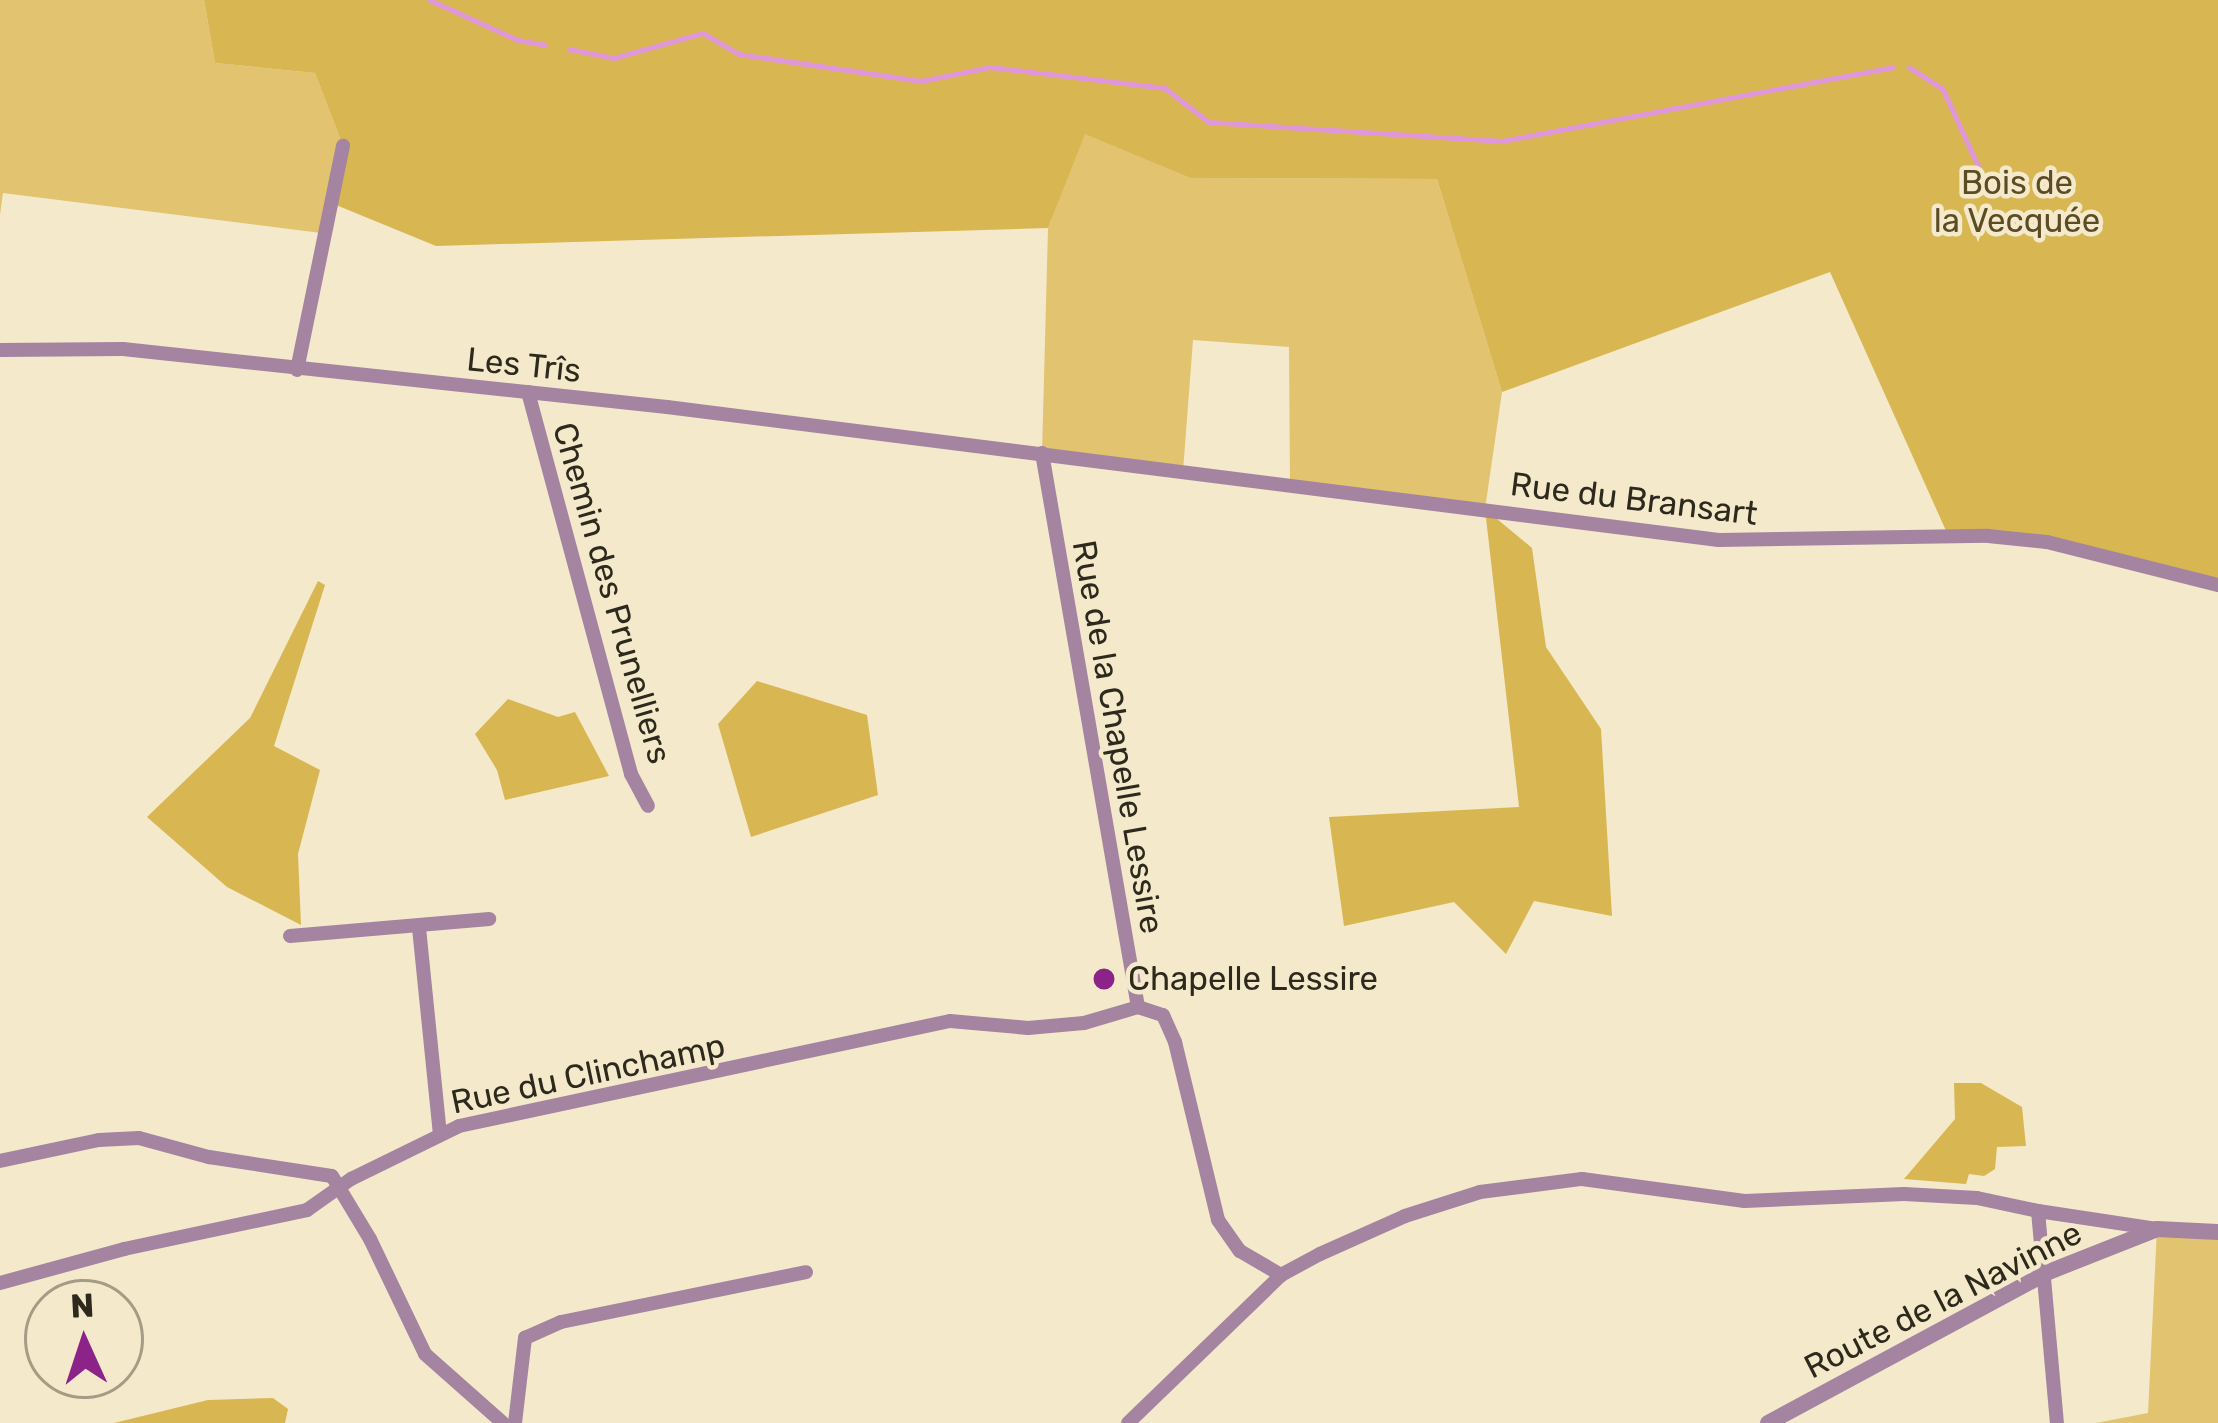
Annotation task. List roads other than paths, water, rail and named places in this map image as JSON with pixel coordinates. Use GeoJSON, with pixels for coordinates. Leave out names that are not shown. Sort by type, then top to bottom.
{"type":"FeatureCollection","features":[{"type":"Feature","properties":{"kind":"street"},"geometry":{"type":"LineString","coordinates":[[297,370],[343,146]]}},
{"type":"Feature","properties":{"kind":"street","name":"Les Trîs"},"geometry":{"type":"LineString","coordinates":[[0,350],[123,350],[1042,453]]}},
{"type":"Feature","properties":{"kind":"street","name":"Chemin des Prunelliers"},"geometry":{"type":"LineString","coordinates":[[528,392],[631,774],[648,806]]}},
{"type":"Feature","properties":{"kind":"street","name":"Rue du Bransart"},"geometry":{"type":"LineString","coordinates":[[1042,453],[1719,540],[1988,536],[2047,542],[2218,586]]}},
{"type":"Feature","properties":{"kind":"street","name":"Rue de la Chapelle Lessire"},"geometry":{"type":"LineString","coordinates":[[1042,453],[1138,1007]]}},
{"type":"Feature","properties":{"kind":"street"},"geometry":{"type":"LineString","coordinates":[[290,936],[489,919]]}},
{"type":"Feature","properties":{"kind":"street"},"geometry":{"type":"LineString","coordinates":[[419,928],[440,1134]]}},
{"type":"Feature","properties":{"kind":"street"},"geometry":{"type":"LineString","coordinates":[[1138,1007],[1163,1015],[1174,1042],[1218,1220],[1240,1251],[1281,1275]]}},
{"type":"Feature","properties":{"kind":"street","name":"Rue du Clinchamp"},"geometry":{"type":"LineString","coordinates":[[0,1283],[167,1239],[292,1215],[440,1134],[950,1022],[1028,1028],[1084,1023],[1138,1007]]}},
{"type":"Feature","properties":{"kind":"street"},"geometry":{"type":"LineString","coordinates":[[0,1161],[99,1140],[139,1138],[209,1157],[332,1176],[370,1239],[425,1354],[503,1423]]}},
{"type":"Feature","properties":{"kind":"street"},"geometry":{"type":"LineString","coordinates":[[1127,1423],[1281,1275],[1405,1216],[1480,1192],[1582,1179],[1745,1201],[1958,1197],[2157,1229]]}},
{"type":"Feature","properties":{"kind":"street"},"geometry":{"type":"LineString","coordinates":[[2038,1211],[2057,1423]]}},
{"type":"Feature","properties":{"kind":"street","name":"Route de la Navinne"},"geometry":{"type":"LineString","coordinates":[[1768,1423],[2046,1273],[2157,1229],[2218,1232]]}},
{"type":"Feature","properties":{"kind":"street"},"geometry":{"type":"LineString","coordinates":[[515,1423],[525,1338],[561,1322],[806,1272]]}},
{"type":"Feature","properties":{"kind":"waterway"},"geometry":{"type":"LineString","coordinates":[[430,0],[518,40],[545,45]]}},
{"type":"Feature","properties":{"kind":"waterway"},"geometry":{"type":"LineString","coordinates":[[569,49],[614,58],[703,33],[739,54],[921,81],[990,67],[1165,88],[1209,122],[1502,141],[1893,67]]}},
{"type":"Feature","properties":{"kind":"waterway"},"geometry":{"type":"LineString","coordinates":[[1909,67],[1943,89],[1990,191]]}},
{"type":"Feature","properties":{"kind":"place","name":"Chapelle Lessire"},"geometry":{"type":"Point","coordinates":[1104,979]}},
{"type":"Feature","properties":{"kind":"park label","name":"Bois de la Vecquée"},"geometry":{"type":"Point","coordinates":[2017,202]}}]}
